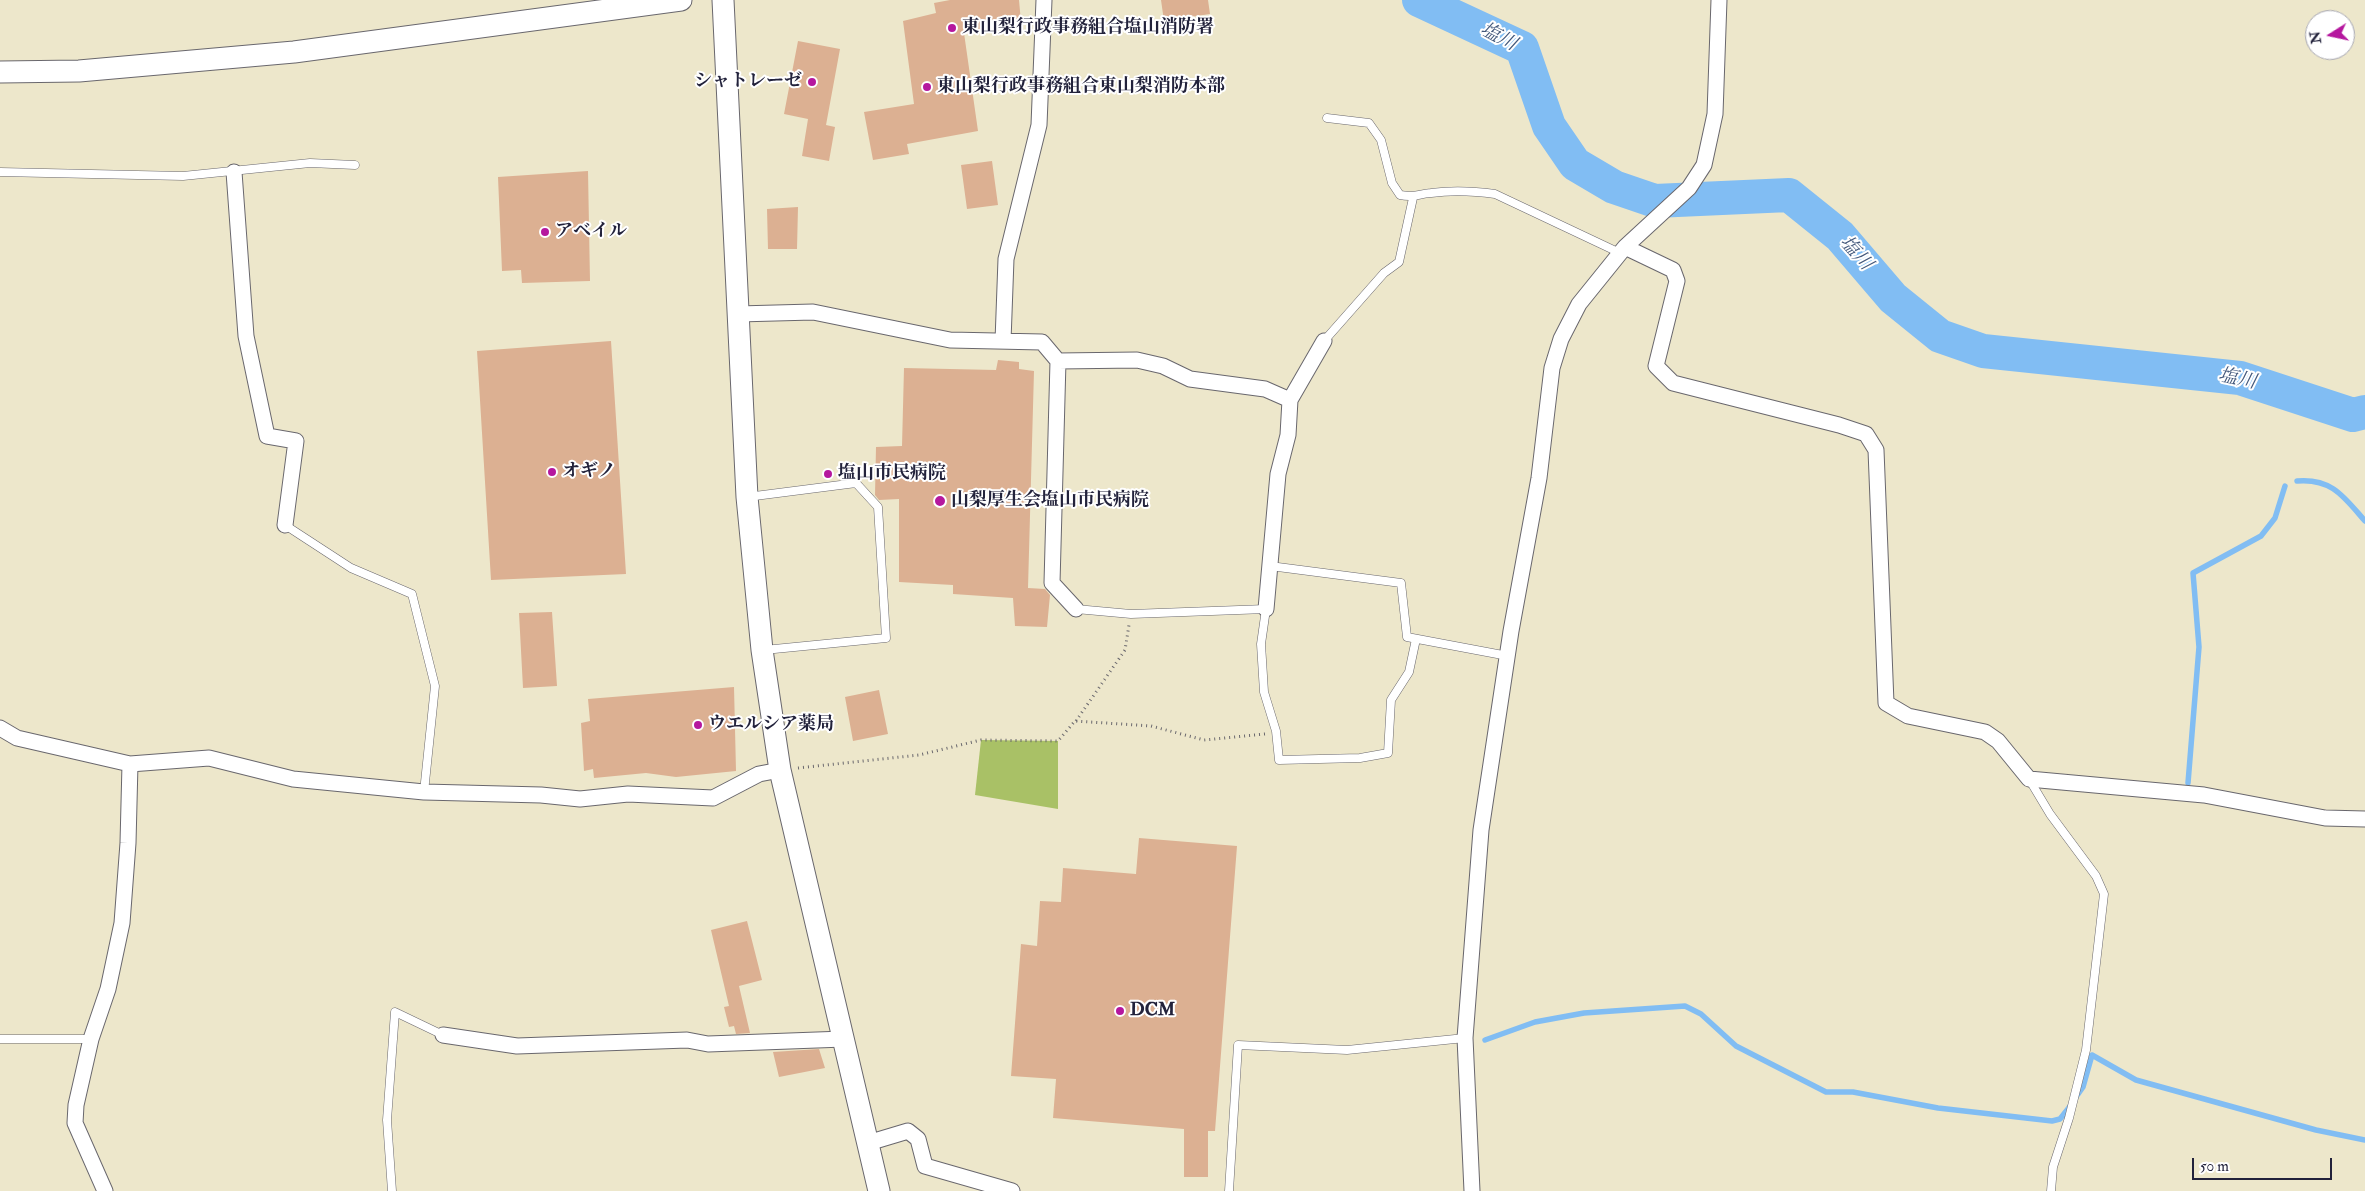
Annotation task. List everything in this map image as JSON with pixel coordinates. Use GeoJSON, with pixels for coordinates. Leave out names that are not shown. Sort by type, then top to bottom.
{"type":"FeatureCollection","features":[{"type":"Feature","properties":{"kind":"street"},"geometry":{"type":"LineString","coordinates":[[0,72],[79,72],[294,52],[681,0]]}},
{"type":"Feature","properties":{"kind":"street"},"geometry":{"type":"LineString","coordinates":[[723,0],[747,497],[762,650],[780,770],[880,1191]]}},
{"type":"Feature","properties":{"kind":"street"},"geometry":{"type":"LineString","coordinates":[[1003,341],[1006,259],[1039,125],[1044,0]]}},
{"type":"Feature","properties":{"kind":"street"},"geometry":{"type":"LineString","coordinates":[[1472,1191],[1465,1038],[1481,830],[1508,656],[1539,478],[1552,368],[1562,339],[1579,304],[1622,250],[1689,188],[1704,165],[1715,114],[1719,0]]}},
{"type":"Feature","properties":{"kind":"street"},"geometry":{"type":"LineString","coordinates":[[234,172],[246,336],[267,436],[296,441],[284,525]]}},
{"type":"Feature","properties":{"kind":"street"},"geometry":{"type":"LineString","coordinates":[[1622,250],[1673,270],[1677,281],[1656,366],[1673,383],[1839,425],[1866,434],[1876,450],[1886,703],[1908,716],[1985,732],[1998,741],[2029,779],[2204,795],[2325,818],[2365,819]]}},
{"type":"Feature","properties":{"kind":"street"},"geometry":{"type":"LineString","coordinates":[[738,314],[813,312],[950,340],[1042,342],[1058,361],[1052,583],[1076,610]]}},
{"type":"Feature","properties":{"kind":"street"},"geometry":{"type":"LineString","coordinates":[[1266,609],[1278,474],[1288,436],[1290,400],[1324,341]]}},
{"type":"Feature","properties":{"kind":"street"},"geometry":{"type":"LineString","coordinates":[[1058,361],[1137,360],[1163,366],[1190,379],[1265,389],[1290,400]]}},
{"type":"Feature","properties":{"kind":"street"},"geometry":{"type":"LineString","coordinates":[[0,728],[17,738],[130,764],[209,758],[293,779],[424,792],[540,795],[580,799],[628,794],[713,798],[758,774],[780,770]]}},
{"type":"Feature","properties":{"kind":"street"},"geometry":{"type":"LineString","coordinates":[[105,1191],[75,1123],[76,1105],[91,1039],[108,989],[122,923],[128,843],[130,764]]}},
{"type":"Feature","properties":{"kind":"street"},"geometry":{"type":"LineString","coordinates":[[443,1035],[517,1046],[687,1040],[708,1044],[844,1039]]}},
{"type":"Feature","properties":{"kind":"street"},"geometry":{"type":"LineString","coordinates":[[868,1143],[908,1131],[918,1140],[925,1166],[1012,1191]]}},
{"type":"Feature","properties":{"kind":"lane"},"geometry":{"type":"LineString","coordinates":[[1327,118],[1369,123],[1381,140],[1392,183],[1400,195],[1413,198],[1429,193],[1474,191],[1495,194],[1622,250]]}},
{"type":"Feature","properties":{"kind":"lane"},"geometry":{"type":"LineString","coordinates":[[0,172],[183,176],[310,163],[355,165]]}},
{"type":"Feature","properties":{"kind":"lane"},"geometry":{"type":"LineString","coordinates":[[1324,341],[1384,273],[1399,262],[1413,198]]}},
{"type":"Feature","properties":{"kind":"lane"},"geometry":{"type":"LineString","coordinates":[[747,497],[856,483],[878,508],[886,638],[762,650]]}},
{"type":"Feature","properties":{"kind":"lane"},"geometry":{"type":"LineString","coordinates":[[284,525],[351,568],[412,594],[435,686],[424,792]]}},
{"type":"Feature","properties":{"kind":"lane"},"geometry":{"type":"LineString","coordinates":[[1270,566],[1401,582],[1407,637],[1508,656]]}},
{"type":"Feature","properties":{"kind":"lane"},"geometry":{"type":"LineString","coordinates":[[1076,610],[1130,614],[1266,609],[1261,644],[1264,692],[1276,734],[1278,760],[1360,758],[1388,752],[1391,700],[1409,672],[1416,639]]}},
{"type":"Feature","properties":{"kind":"lane"},"geometry":{"type":"LineString","coordinates":[[2029,779],[2050,814],[2096,876],[2104,894],[2086,1050],[2072,1108],[2054,1166],[2051,1191]]}},
{"type":"Feature","properties":{"kind":"lane"},"geometry":{"type":"LineString","coordinates":[[392,1191],[387,1120],[395,1012],[443,1035]]}},
{"type":"Feature","properties":{"kind":"lane"},"geometry":{"type":"LineString","coordinates":[[1229,1191],[1238,1045],[1347,1050],[1465,1038]]}},
{"type":"Feature","properties":{"kind":"lane"},"geometry":{"type":"LineString","coordinates":[[0,1039],[91,1039]]}},
{"type":"Feature","properties":{"kind":"path"},"geometry":{"type":"LineString","coordinates":[[780,770],[919,756],[981,740],[1058,741],[1075,721],[1125,650],[1130,614]]}},
{"type":"Feature","properties":{"kind":"path"},"geometry":{"type":"LineString","coordinates":[[1075,721],[1151,726],[1204,740],[1276,734]]}},
{"type":"Feature","properties":{"kind":"green space"},"geometry":{"type":"Polygon","coordinates":[[[981,740],[1058,741],[1058,809],[975,795],[981,740]]]}},
{"type":"Feature","properties":{"kind":"building"},"geometry":{"type":"Polygon","coordinates":[[[950,0],[1019,0],[1021,22],[964,33],[978,131],[907,144],[909,154],[873,160],[864,112],[914,104],[903,21],[936,13],[934,3],[950,0]]]}},
{"type":"Feature","properties":{"kind":"building"},"geometry":{"type":"Polygon","coordinates":[[[1161,0],[1208,0],[1210,14],[1164,21],[1161,0]]]}},
{"type":"Feature","properties":{"kind":"building","name":"シャトレーゼ"},"geometry":{"type":"Polygon","coordinates":[[[798,41],[840,49],[826,125],[835,127],[829,161],[802,156],[808,119],[784,114],[798,41]]]}},
{"type":"Feature","properties":{"kind":"building"},"geometry":{"type":"Polygon","coordinates":[[[992,161],[998,205],[967,209],[961,165],[992,161]]]}},
{"type":"Feature","properties":{"kind":"building"},"geometry":{"type":"Polygon","coordinates":[[[588,171],[590,281],[522,283],[521,270],[502,271],[498,177],[588,171]]]}},
{"type":"Feature","properties":{"kind":"building"},"geometry":{"type":"Polygon","coordinates":[[[798,207],[797,249],[768,249],[767,209],[798,207]]]}},
{"type":"Feature","properties":{"kind":"building","name":"オギノ"},"geometry":{"type":"Polygon","coordinates":[[[611,341],[626,574],[491,580],[477,351],[611,341]]]}},
{"type":"Feature","properties":{"kind":"building"},"geometry":{"type":"Polygon","coordinates":[[[998,360],[1019,362],[1019,369],[1034,371],[1028,588],[1045,589],[1050,595],[1047,627],[1015,626],[1013,598],[953,594],[953,585],[899,582],[899,499],[879,500],[875,495],[876,447],[902,446],[904,368],[996,370],[998,360]]]}},
{"type":"Feature","properties":{"kind":"building"},"geometry":{"type":"Polygon","coordinates":[[[552,612],[557,686],[523,688],[519,613],[552,612]]]}},
{"type":"Feature","properties":{"kind":"building"},"geometry":{"type":"Polygon","coordinates":[[[734,687],[736,771],[676,777],[646,773],[594,778],[593,769],[584,771],[581,723],[590,721],[588,699],[734,687]]]}},
{"type":"Feature","properties":{"kind":"building"},"geometry":{"type":"Polygon","coordinates":[[[879,690],[888,734],[853,741],[845,697],[879,690]]]}},
{"type":"Feature","properties":{"kind":"building","name":"DCM"},"geometry":{"type":"Polygon","coordinates":[[[1139,838],[1237,846],[1215,1131],[1208,1131],[1208,1177],[1184,1177],[1184,1129],[1053,1118],[1056,1079],[1011,1076],[1021,944],[1037,946],[1040,901],[1061,902],[1063,868],[1136,874],[1139,838]]]}},
{"type":"Feature","properties":{"kind":"building"},"geometry":{"type":"Polygon","coordinates":[[[747,921],[762,980],[739,986],[750,1033],[736,1034],[734,1026],[729,1027],[724,1007],[729,1006],[711,930],[747,921]]]}},
{"type":"Feature","properties":{"kind":"building"},"geometry":{"type":"Polygon","coordinates":[[[819,1049],[825,1068],[779,1077],[773,1052],[819,1049]]]}},
{"type":"Feature","properties":{"kind":"waterway","name":"塩川"},"geometry":{"type":"LineString","coordinates":[[1419,0],[1522,48],[1549,126],[1575,164],[1614,187],[1655,201],[1789,195],[1840,236],[1893,298],[1940,336],[1983,351],[2240,378],[2353,415],[2365,412]]}},
{"type":"Feature","properties":{"kind":"waterway"},"geometry":{"type":"LineString","coordinates":[[2297,481],[2309,481],[2328,486],[2343,497],[2365,521]]}},
{"type":"Feature","properties":{"kind":"waterway"},"geometry":{"type":"LineString","coordinates":[[2188,783],[2199,647],[2193,573],[2261,536],[2275,518],[2285,486]]}},
{"type":"Feature","properties":{"kind":"waterway"},"geometry":{"type":"LineString","coordinates":[[1485,1040],[1535,1022],[1584,1013],[1685,1006],[1701,1014],[1736,1046],[1826,1092],[1853,1092],[1938,1108],[2052,1121],[2060,1119],[2071,1105]]}},
{"type":"Feature","properties":{"kind":"waterway"},"geometry":{"type":"LineString","coordinates":[[2076,1097],[2083,1087],[2092,1055],[2136,1080],[2316,1130],[2365,1140]]}},
{"type":"Feature","properties":{"kind":"place","name":"東山梨行政事務組合塩山消防署"},"geometry":{"type":"Point","coordinates":[952,28]}},
{"type":"Feature","properties":{"kind":"place","name":"シャトレーゼ"},"geometry":{"type":"Point","coordinates":[812,82]}},
{"type":"Feature","properties":{"kind":"place","name":"東山梨行政事務組合東山梨消防本部"},"geometry":{"type":"Point","coordinates":[927,87]}},
{"type":"Feature","properties":{"kind":"place","name":"アベイル"},"geometry":{"type":"Point","coordinates":[545,232]}},
{"type":"Feature","properties":{"kind":"place","name":"オギノ"},"geometry":{"type":"Point","coordinates":[552,472]}},
{"type":"Feature","properties":{"kind":"place","name":"塩山市民病院"},"geometry":{"type":"Point","coordinates":[828,474]}},
{"type":"Feature","properties":{"kind":"place","name":"山梨厚生会塩山市民病院"},"geometry":{"type":"Point","coordinates":[940,501]}},
{"type":"Feature","properties":{"kind":"place","name":"ウエルシア薬局"},"geometry":{"type":"Point","coordinates":[698,725]}},
{"type":"Feature","properties":{"kind":"place","name":"DCM"},"geometry":{"type":"Point","coordinates":[1120,1011]}}]}
